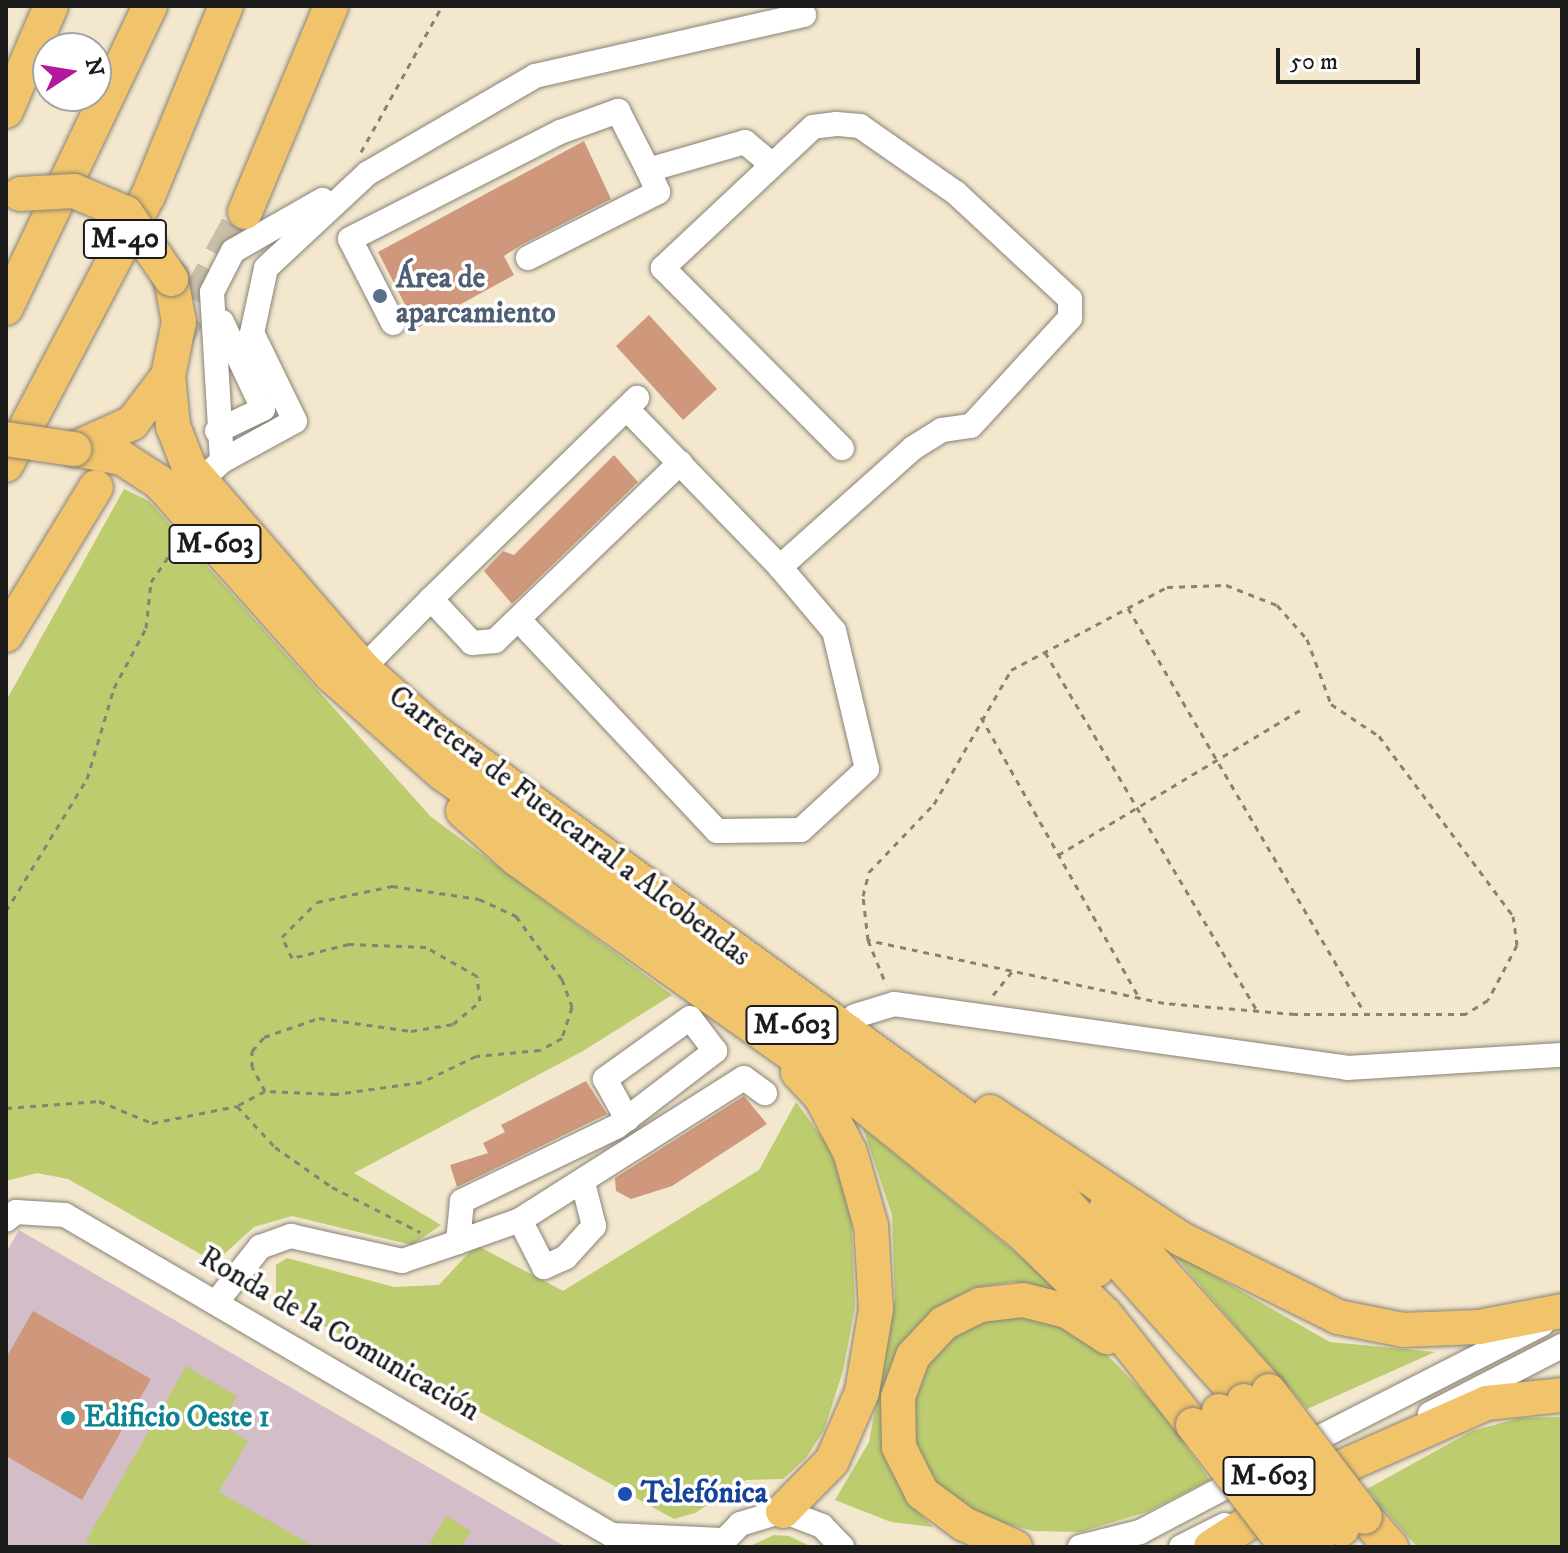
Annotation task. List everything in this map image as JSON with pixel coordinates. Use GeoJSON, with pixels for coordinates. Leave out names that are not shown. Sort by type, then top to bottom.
{"type":"FeatureCollection","features":[{"type":"Feature","properties":{"kind":"highway"},"geometry":{"type":"LineString","coordinates":[[6,111],[51,6]]}},
{"type":"Feature","properties":{"kind":"highway","name":"M-40"},"geometry":{"type":"LineString","coordinates":[[6,308],[150,6]]}},
{"type":"Feature","properties":{"kind":"highway","name":"M-40"},"geometry":{"type":"LineString","coordinates":[[6,465],[148,196],[226,6]]}},
{"type":"Feature","properties":{"kind":"highway"},"geometry":{"type":"LineString","coordinates":[[245,212],[331,6]]}},
{"type":"Feature","properties":{"kind":"highway","name":"M-603"},"geometry":{"type":"LineString","coordinates":[[6,439],[74,449],[132,423],[168,376],[179,322],[171,279],[126,213],[74,191],[11,194]]}},
{"type":"Feature","properties":{"kind":"highway","name":"Carretera de Fuencarral a Alcobendas"},"geometry":{"type":"LineString","coordinates":[[168,376],[180,449],[212,470],[348,672],[650,894],[961,1114],[1058,1194],[1231,1407],[1332,1538]]}},
{"type":"Feature","properties":{"kind":"highway","name":"Carretera de Fuencarral a Alcobendas"},"geometry":{"type":"LineString","coordinates":[[74,449],[122,458],[159,482],[348,672],[442,773],[939,1131],[1042,1215],[1231,1407]]}},
{"type":"Feature","properties":{"kind":"highway"},"geometry":{"type":"LineString","coordinates":[[6,635],[96,487]]}},
{"type":"Feature","properties":{"kind":"highway"},"geometry":{"type":"LineString","coordinates":[[348,672],[389,746],[517,859],[858,1101],[1024,1235],[1105,1314],[1231,1407]]}},
{"type":"Feature","properties":{"kind":"highway"},"geometry":{"type":"LineString","coordinates":[[650,894],[855,1016],[1035,1143],[1181,1239],[1338,1317],[1403,1330],[1479,1327],[1562,1313]]}},
{"type":"Feature","properties":{"kind":"highway"},"geometry":{"type":"LineString","coordinates":[[768,1040],[821,1097],[850,1152],[871,1226],[876,1309],[862,1392],[832,1461],[783,1511]]}},
{"type":"Feature","properties":{"kind":"highway"},"geometry":{"type":"LineString","coordinates":[[1035,1143],[1151,1252],[1231,1407],[1332,1538],[1391,1547]]}},
{"type":"Feature","properties":{"kind":"highway"},"geometry":{"type":"LineString","coordinates":[[1015,1547],[964,1524],[922,1493],[899,1447],[898,1397],[913,1356],[944,1323],[980,1305],[1023,1300],[1067,1311],[1231,1407]]}},
{"type":"Feature","properties":{"kind":"highway"},"geometry":{"type":"LineString","coordinates":[[1211,1547],[1319,1477],[1487,1403],[1562,1395]]}},
{"type":"Feature","properties":{"kind":"street"},"geometry":{"type":"LineString","coordinates":[[212,470],[217,431],[212,292],[233,251],[361,167],[535,76],[804,15]]}},
{"type":"Feature","properties":{"kind":"street"},"geometry":{"type":"LineString","coordinates":[[393,323],[350,239],[560,132],[618,111],[658,192],[528,258]]}},
{"type":"Feature","properties":{"kind":"street"},"geometry":{"type":"LineString","coordinates":[[780,567],[913,448],[942,430],[971,426],[1070,318],[1070,299],[956,193],[860,126],[813,127],[663,268],[842,448]]}},
{"type":"Feature","properties":{"kind":"street"},"geometry":{"type":"LineString","coordinates":[[648,170],[745,142],[772,165]]}},
{"type":"Feature","properties":{"kind":"street"},"geometry":{"type":"LineString","coordinates":[[212,470],[295,421],[252,333],[266,268],[361,167]]}},
{"type":"Feature","properties":{"kind":"street"},"geometry":{"type":"LineString","coordinates":[[213,322],[228,322],[228,343],[263,409],[217,431]]}},
{"type":"Feature","properties":{"kind":"street"},"geometry":{"type":"LineString","coordinates":[[348,672],[431,599],[632,404],[680,463],[780,567],[834,631],[867,769],[801,830],[717,831],[519,620]]}},
{"type":"Feature","properties":{"kind":"street"},"geometry":{"type":"LineString","coordinates":[[431,599],[483,646],[519,620],[680,463]]}},
{"type":"Feature","properties":{"kind":"street"},"geometry":{"type":"LineString","coordinates":[[855,1016],[894,1004],[1347,1068],[1562,1055]]}},
{"type":"Feature","properties":{"kind":"street"},"geometry":{"type":"LineString","coordinates":[[453,1244],[462,1201],[627,1119],[715,1051],[690,1018],[605,1079],[627,1119]]}},
{"type":"Feature","properties":{"kind":"street"},"geometry":{"type":"LineString","coordinates":[[218,1300],[260,1247],[291,1236],[402,1261],[520,1220],[583,1183],[744,1078],[765,1093]]}},
{"type":"Feature","properties":{"kind":"street"},"geometry":{"type":"LineString","coordinates":[[520,1220],[544,1267],[566,1257],[594,1226],[583,1183]]}},
{"type":"Feature","properties":{"kind":"street","name":"Ronda de la Comunicación"},"geometry":{"type":"LineString","coordinates":[[6,1220],[16,1212],[65,1215],[218,1300],[622,1541]]}},
{"type":"Feature","properties":{"kind":"street"},"geometry":{"type":"LineString","coordinates":[[1080,1547],[1140,1532],[1562,1313]]}},
{"type":"Feature","properties":{"kind":"street"},"geometry":{"type":"LineString","coordinates":[[1181,1547],[1319,1477],[1503,1372],[1562,1346]]}},
{"type":"Feature","properties":{"kind":"street"},"geometry":{"type":"LineString","coordinates":[[622,1541],[720,1543],[740,1524],[783,1511],[822,1526],[842,1547]]}},
{"type":"Feature","properties":{"kind":"path"},"geometry":{"type":"LineString","coordinates":[[361,167],[442,6]]}},
{"type":"Feature","properties":{"kind":"path"},"geometry":{"type":"LineString","coordinates":[[6,911],[87,779],[114,688],[146,628],[151,582],[183,534]]}},
{"type":"Feature","properties":{"kind":"path"},"geometry":{"type":"LineString","coordinates":[[868,940],[1139,998],[1258,1011],[1466,1014],[1488,1000],[1517,945],[1513,916],[1379,736],[1331,704],[1307,639],[1277,605],[1226,585],[1167,587],[1011,670],[981,717],[934,804],[869,872],[863,896],[868,940],[894,1004]]}},
{"type":"Feature","properties":{"kind":"path"},"geometry":{"type":"LineString","coordinates":[[1128,608],[1364,1013]]}},
{"type":"Feature","properties":{"kind":"path"},"geometry":{"type":"LineString","coordinates":[[1045,652],[1258,1011]]}},
{"type":"Feature","properties":{"kind":"path"},"geometry":{"type":"LineString","coordinates":[[1058,855],[1136,804],[1302,709]]}},
{"type":"Feature","properties":{"kind":"path"},"geometry":{"type":"LineString","coordinates":[[981,717],[1139,998]]}},
{"type":"Feature","properties":{"kind":"path"},"geometry":{"type":"LineString","coordinates":[[6,1108],[99,1101],[152,1123],[237,1106],[265,1091],[336,1094],[422,1082],[476,1056],[540,1050],[562,1038],[572,1007],[562,979],[516,916],[438,890],[355,890],[317,902],[282,937],[284,950],[292,958],[349,944],[426,947],[477,976],[480,1001],[453,1024],[425,1029],[319,1018],[264,1037],[252,1051],[252,1067],[265,1091]]}},
{"type":"Feature","properties":{"kind":"path"},"geometry":{"type":"LineString","coordinates":[[977,1017],[1013,970]]}},
{"type":"Feature","properties":{"kind":"path"},"geometry":{"type":"LineString","coordinates":[[237,1106],[275,1147],[332,1187],[453,1244]]}},
{"type":"Feature","properties":{"kind":"shaded area"},"geometry":{"type":"Polygon","coordinates":[[[19,1230],[566,1547],[6,1547],[6,1253],[19,1230]]]}},
{"type":"Feature","properties":{"kind":"green space"},"geometry":{"type":"Polygon","coordinates":[[[124,489],[149,501],[430,816],[672,995],[583,1051],[354,1173],[441,1225],[412,1245],[292,1216],[254,1227],[220,1258],[204,1256],[68,1179],[37,1173],[6,1181],[6,701],[124,489]]]}},
{"type":"Feature","properties":{"kind":"green space"},"geometry":{"type":"Polygon","coordinates":[[[796,1102],[832,1151],[851,1210],[855,1307],[843,1371],[824,1430],[806,1458],[783,1479],[746,1480],[695,1513],[674,1519],[281,1302],[276,1292],[276,1265],[287,1258],[394,1287],[439,1285],[476,1245],[563,1291],[759,1170],[796,1102]]]}},
{"type":"Feature","properties":{"kind":"green space"},"geometry":{"type":"Polygon","coordinates":[[[863,1128],[1064,1292],[1013,1282],[973,1288],[932,1312],[883,1419],[887,1462],[907,1501],[933,1527],[891,1522],[835,1500],[869,1442],[895,1298],[892,1215],[863,1128]]]}},
{"type":"Feature","properties":{"kind":"green space"},"geometry":{"type":"Polygon","coordinates":[[[1171,1251],[1330,1342],[1435,1352],[1307,1409],[1171,1251]]]}},
{"type":"Feature","properties":{"kind":"green space"},"geometry":{"type":"Polygon","coordinates":[[[1023,1313],[1085,1332],[1157,1406],[1210,1480],[1147,1512],[1080,1532],[1033,1531],[984,1518],[941,1491],[915,1445],[914,1398],[930,1359],[969,1323],[1023,1313]]]}},
{"type":"Feature","properties":{"kind":"green space"},"geometry":{"type":"Polygon","coordinates":[[[186,1366],[237,1396],[221,1425],[248,1441],[219,1492],[315,1547],[97,1547],[86,1541],[186,1366]]]}},
{"type":"Feature","properties":{"kind":"green space"},"geometry":{"type":"Polygon","coordinates":[[[1562,1417],[1562,1547],[1417,1547],[1367,1489],[1472,1431],[1519,1418],[1562,1417]]]}},
{"type":"Feature","properties":{"kind":"green space"},"geometry":{"type":"Polygon","coordinates":[[[446,1516],[471,1531],[461,1547],[428,1547],[446,1516]]]}},
{"type":"Feature","properties":{"kind":"green space"},"geometry":{"type":"Polygon","coordinates":[[[774,1535],[789,1536],[812,1547],[748,1547],[774,1535]]]}},
{"type":"Feature","properties":{"kind":"building"},"geometry":{"type":"Polygon","coordinates":[[[584,141],[611,199],[504,256],[514,275],[417,328],[378,252],[584,141]]]}},
{"type":"Feature","properties":{"kind":"building"},"geometry":{"type":"Polygon","coordinates":[[[649,315],[717,389],[683,420],[616,346],[649,315]]]}},
{"type":"Feature","properties":{"kind":"building"},"geometry":{"type":"Polygon","coordinates":[[[614,455],[638,482],[512,604],[484,571],[503,551],[514,555],[614,455]]]}},
{"type":"Feature","properties":{"kind":"building"},"geometry":{"type":"Polygon","coordinates":[[[586,1081],[607,1114],[457,1187],[450,1165],[488,1153],[483,1143],[505,1132],[501,1125],[586,1081]]]}},
{"type":"Feature","properties":{"kind":"building"},"geometry":{"type":"Polygon","coordinates":[[[744,1096],[767,1124],[672,1186],[631,1199],[616,1191],[615,1178],[744,1096]]]}},
{"type":"Feature","properties":{"kind":"building","name":"Edificio Oeste 1"},"geometry":{"type":"Polygon","coordinates":[[[33,1311],[151,1379],[82,1500],[6,1456],[6,1358],[33,1311]]]}},
{"type":"Feature","properties":{"kind":"tunnel"},"geometry":{"type":"LineString","coordinates":[[172,346],[245,212]]}},
{"type":"Feature","properties":{"kind":"place","name":"Área de aparcamiento"},"geometry":{"type":"Point","coordinates":[380,296]}},
{"type":"Feature","properties":{"kind":"place","name":"Edificio Oeste 1"},"geometry":{"type":"Point","coordinates":[68,1418]}},
{"type":"Feature","properties":{"kind":"place","name":"Telefónica"},"geometry":{"type":"Point","coordinates":[625,1494]}}]}
